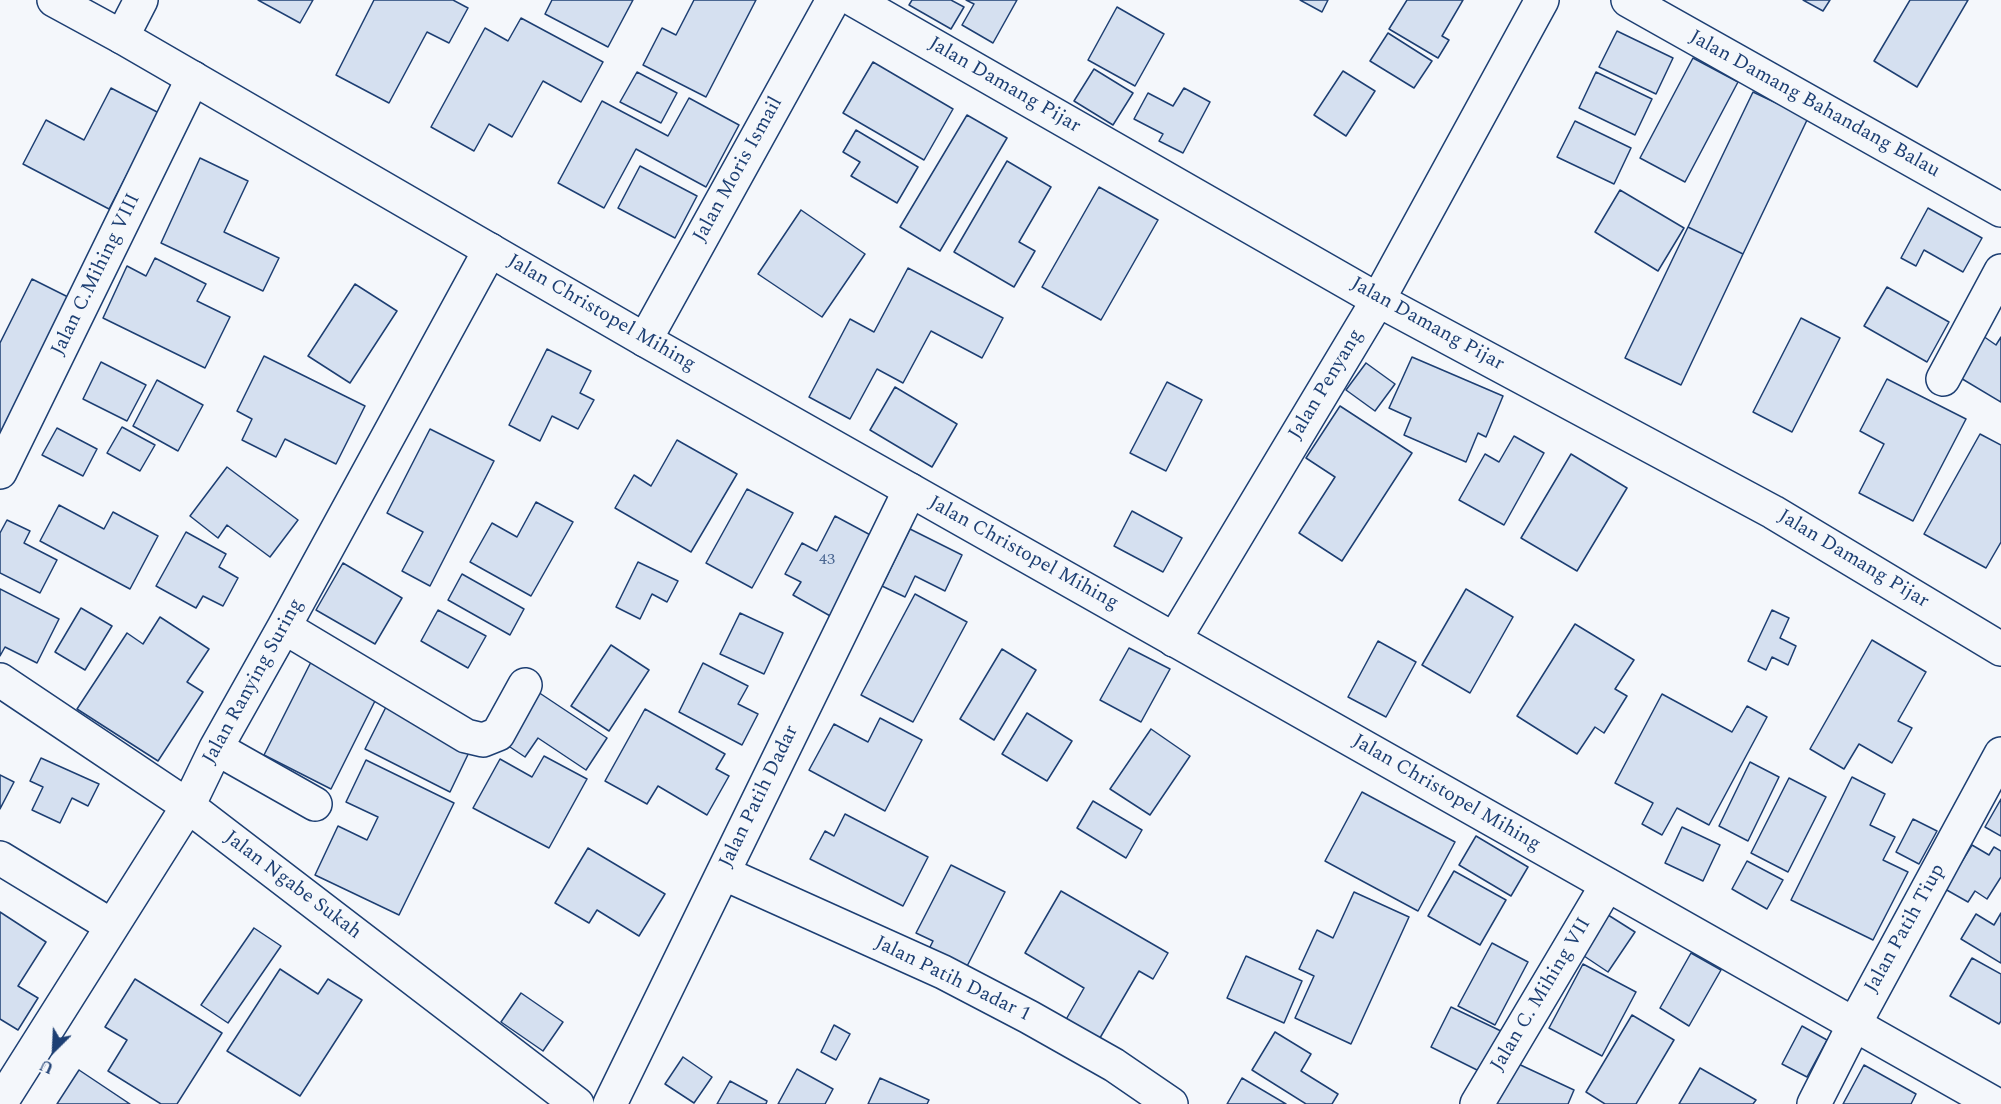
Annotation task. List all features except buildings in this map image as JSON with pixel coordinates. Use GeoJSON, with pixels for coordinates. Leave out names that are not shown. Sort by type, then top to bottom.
{"type":"FeatureCollection","features":[{"type":"Feature","properties":{"kind":"street","name":"Jalan Christopel Mihing"},"geometry":{"type":"LineString","coordinates":[[54,0],[122,37],[645,340],[1995,1104]]}},
{"type":"Feature","properties":{"kind":"street"},"geometry":{"type":"LineString","coordinates":[[122,37],[141,0]]}},
{"type":"Feature","properties":{"kind":"street","name":"Jalan Moris Ismail"},"geometry":{"type":"LineString","coordinates":[[645,340],[833,0]]}},
{"type":"Feature","properties":{"kind":"street","name":"Jalan Damang Pijar"},"geometry":{"type":"LineString","coordinates":[[854,0],[1378,300],[1773,512],[2001,649]]}},
{"type":"Feature","properties":{"kind":"street","name":"Jalan Penyang"},"geometry":{"type":"LineString","coordinates":[[1174,640],[1378,300],[1542,0]]}},
{"type":"Feature","properties":{"kind":"street","name":"Jalan Damang Bahandang Balau"},"geometry":{"type":"LineString","coordinates":[[1628,0],[2001,210]]}},
{"type":"Feature","properties":{"kind":"street","name":"Jalan C.Mihing VIII"},"geometry":{"type":"LineString","coordinates":[[0,472],[193,78]]}},
{"type":"Feature","properties":{"kind":"street","name":"Jalan Ranying Suring"},"geometry":{"type":"LineString","coordinates":[[0,1104],[188,806],[216,748],[490,250]]}},
{"type":"Feature","properties":{"kind":"street"},"geometry":{"type":"LineString","coordinates":[[1943,379],[2001,271]]}},
{"type":"Feature","properties":{"kind":"street","name":"Jalan Patih Dadar"},"geometry":{"type":"LineString","coordinates":[[610,1104],[910,490]]}},
{"type":"Feature","properties":{"kind":"street"},"geometry":{"type":"LineString","coordinates":[[284,627],[466,736],[483,740],[498,734],[525,685]]}},
{"type":"Feature","properties":{"kind":"street","name":"Jalan Ngabe Sukah"},"geometry":{"type":"LineString","coordinates":[[0,680],[188,806],[577,1104]]}},
{"type":"Feature","properties":{"kind":"street"},"geometry":{"type":"LineString","coordinates":[[216,748],[315,804]]}},
{"type":"Feature","properties":{"kind":"street","name":"Jalan Patih Tiup"},"geometry":{"type":"LineString","coordinates":[[1814,1104],[1854,1025],[2001,754]]}},
{"type":"Feature","properties":{"kind":"street"},"geometry":{"type":"LineString","coordinates":[[0,858],[112,926]]}},
{"type":"Feature","properties":{"kind":"street","name":"Jalan Patih Dadar 1"},"geometry":{"type":"LineString","coordinates":[[723,873],[943,972],[1114,1065],[1171,1104]]}},
{"type":"Feature","properties":{"kind":"street","name":"Jalan C. Mihing VII"},"geometry":{"type":"LineString","coordinates":[[1477,1104],[1607,885]]}}]}
